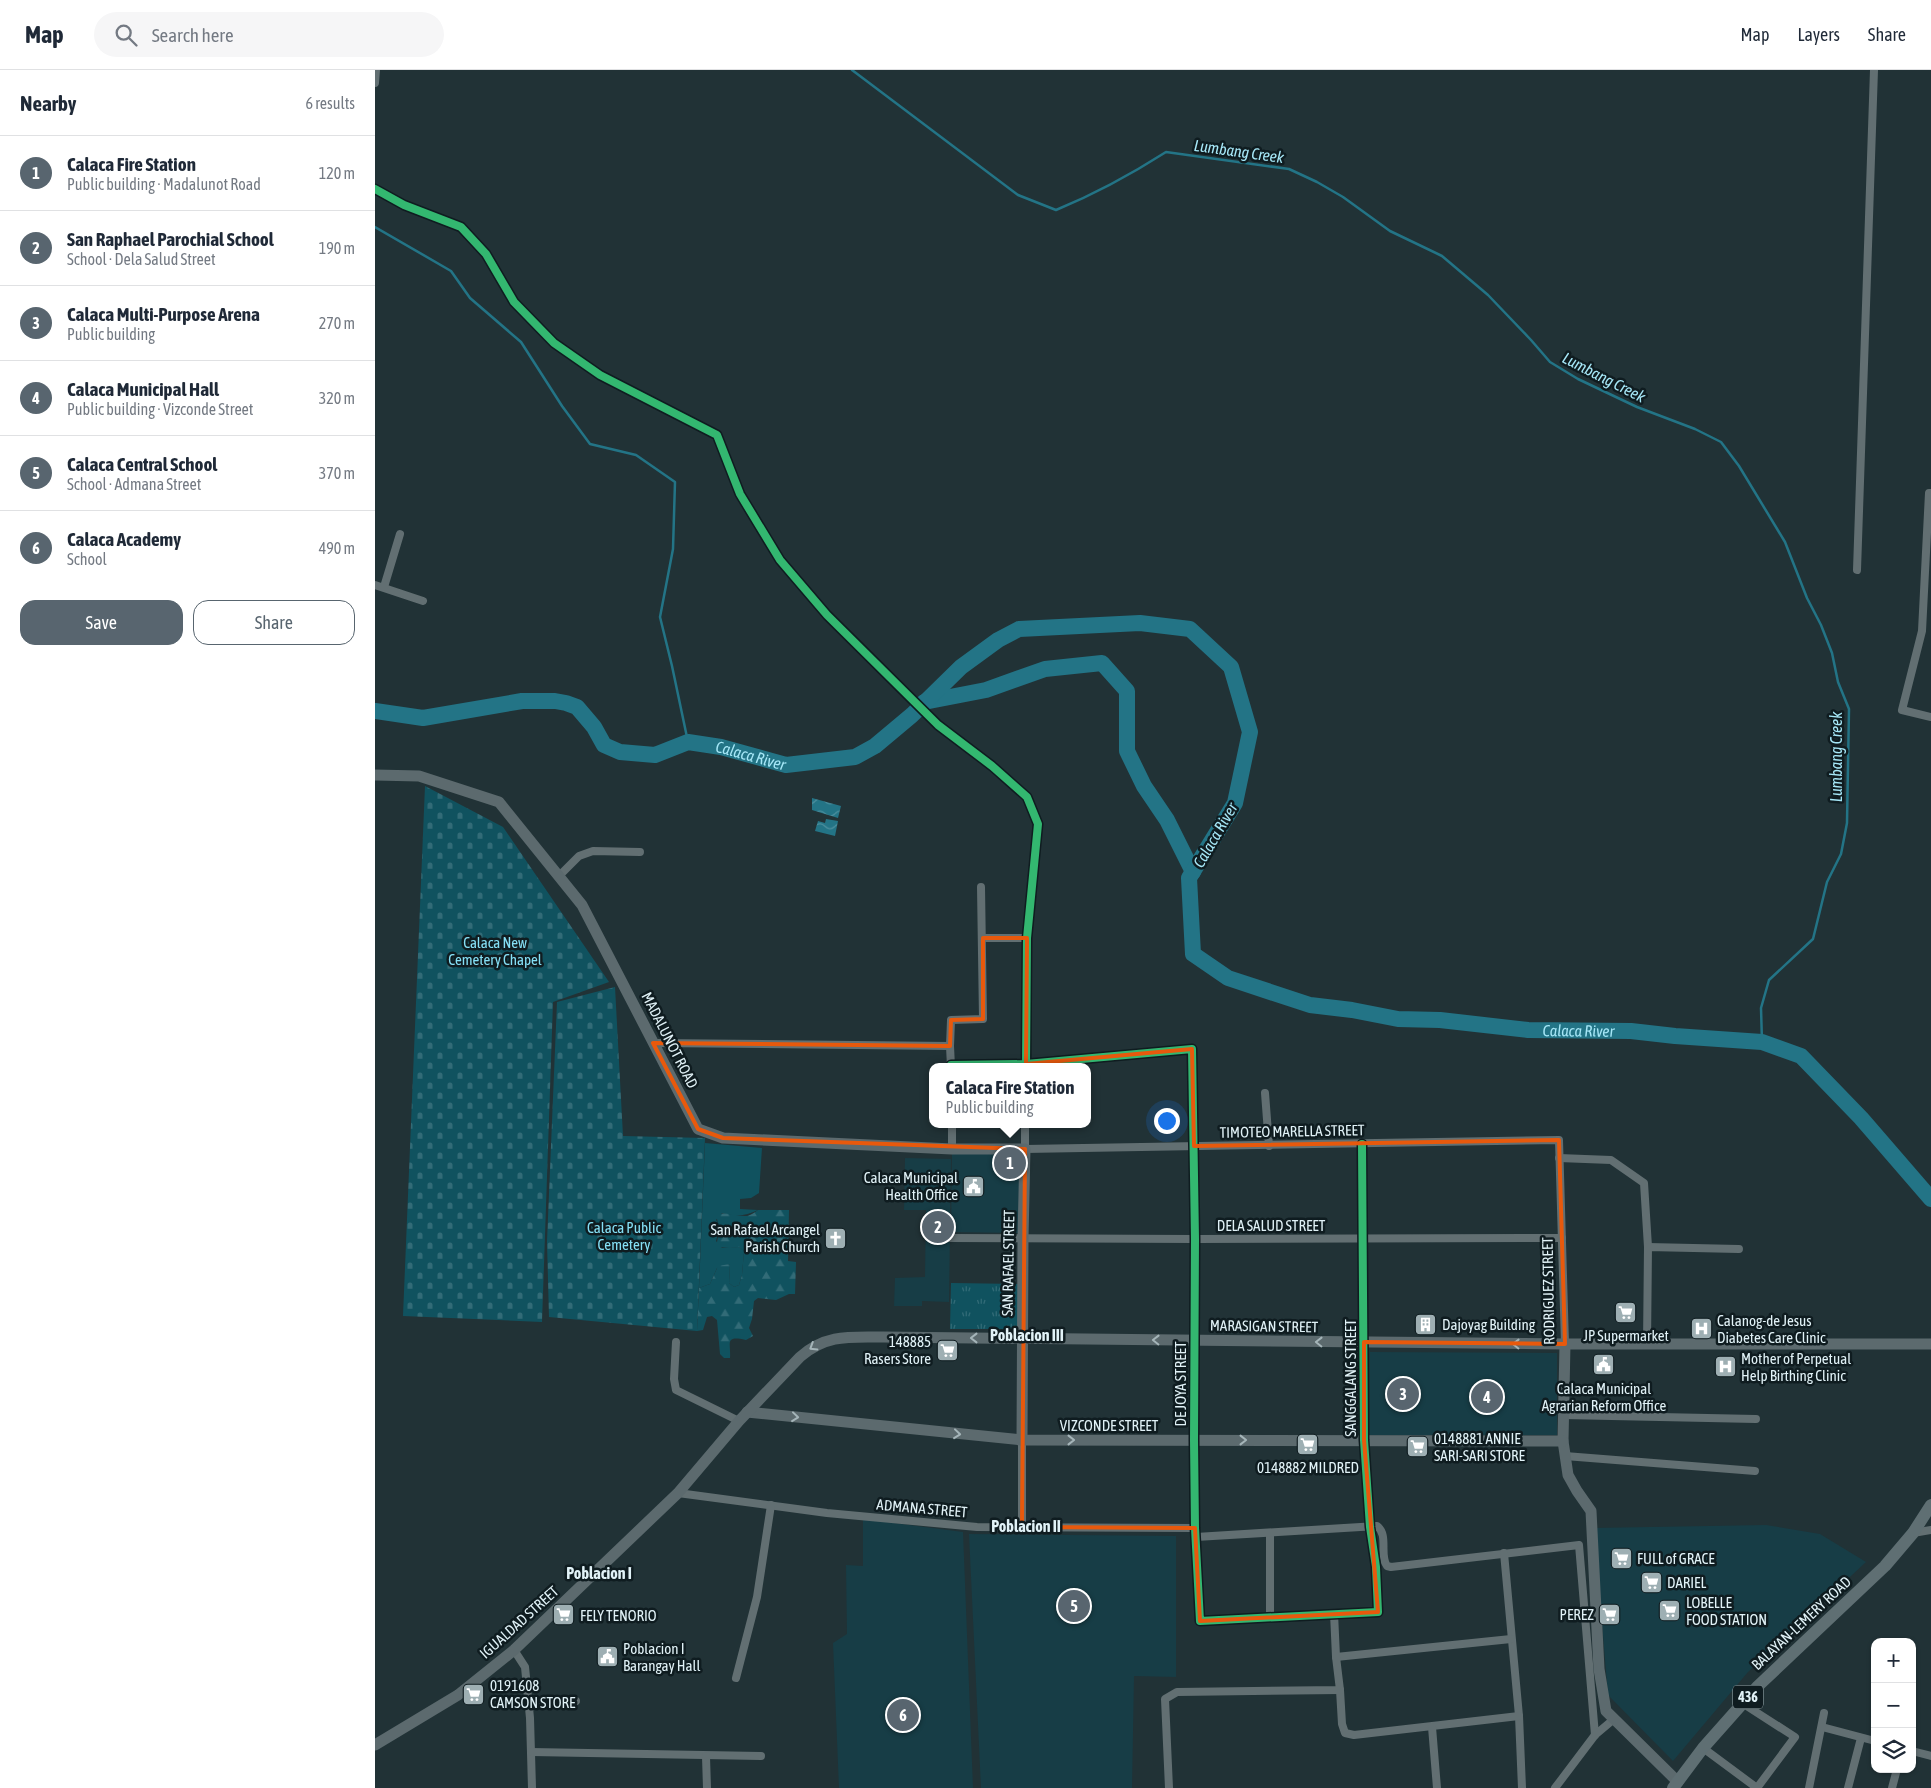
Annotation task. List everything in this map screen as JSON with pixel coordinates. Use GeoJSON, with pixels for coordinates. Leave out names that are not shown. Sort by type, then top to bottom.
{"type":"FeatureCollection","features":[{"type":"Feature","properties":{"kind":"main road","name":"MADALUNOT ROAD"},"geometry":{"type":"LineString","coordinates":[[375,775],[419,776],[499,802],[582,904],[698,1129],[723,1138],[952,1149],[1025,1149]]}},
{"type":"Feature","properties":{"kind":"main road","name":"SAN RAFAEL STREET"},"geometry":{"type":"LineString","coordinates":[[1022,1440],[1025,1149]]}},
{"type":"Feature","properties":{"kind":"main road","name":"MARASIGAN STREET"},"geometry":{"type":"LineString","coordinates":[[743,1417],[800,1357],[811,1348],[841,1337],[1565,1344],[1931,1344]]}},
{"type":"Feature","properties":{"kind":"main road","name":"RODRIGUEZ STREET"},"geometry":{"type":"LineString","coordinates":[[1565,1344],[1563,1441],[1568,1474],[1577,1492],[1591,1511],[1599,1669],[1606,1711],[1675,1785]]}},
{"type":"Feature","properties":{"kind":"main road","name":"VIZCONDE STREET"},"geometry":{"type":"LineString","coordinates":[[743,1417],[1022,1440],[1563,1441]]}},
{"type":"Feature","properties":{"kind":"main road","name":"IGUALDAD STREET"},"geometry":{"type":"LineString","coordinates":[[375,1745],[458,1695],[513,1650],[678,1493],[743,1417]]}},
{"type":"Feature","properties":{"kind":"main road","name":"BALAYAN-LEMERY ROAD"},"geometry":{"type":"LineString","coordinates":[[1675,1785],[1703,1748],[1742,1703],[1885,1566],[1913,1533],[1931,1505]]}},
{"type":"Feature","properties":{"kind":"street"},"geometry":{"type":"LineString","coordinates":[[375,82],[377,70]]}},
{"type":"Feature","properties":{"kind":"street"},"geometry":{"type":"LineString","coordinates":[[1857,570],[1874,70]]}},
{"type":"Feature","properties":{"kind":"street"},"geometry":{"type":"LineString","coordinates":[[375,189],[404,205],[461,226],[486,254],[514,302],[562,348],[600,375],[717,436],[740,494],[780,560],[827,615],[904,689],[938,725],[992,766],[1027,797],[1038,824],[1027,938],[1026,1063]]}},
{"type":"Feature","properties":{"kind":"street"},"geometry":{"type":"LineString","coordinates":[[1931,493],[1929,493],[1928,563],[1922,631],[1902,710],[1931,717]]}},
{"type":"Feature","properties":{"kind":"street"},"geometry":{"type":"LineString","coordinates":[[385,587],[400,534]]}},
{"type":"Feature","properties":{"kind":"street"},"geometry":{"type":"LineString","coordinates":[[375,585],[423,601]]}},
{"type":"Feature","properties":{"kind":"street"},"geometry":{"type":"LineString","coordinates":[[1922,631],[1931,630]]}},
{"type":"Feature","properties":{"kind":"street"},"geometry":{"type":"LineString","coordinates":[[559,876],[579,856],[593,851],[640,852]]}},
{"type":"Feature","properties":{"kind":"street"},"geometry":{"type":"LineString","coordinates":[[951,1063],[951,1020],[983,1019],[981,888]]}},
{"type":"Feature","properties":{"kind":"street"},"geometry":{"type":"LineString","coordinates":[[983,938],[1027,938]]}},
{"type":"Feature","properties":{"kind":"street"},"geometry":{"type":"LineString","coordinates":[[653,1044],[950,1046]]}},
{"type":"Feature","properties":{"kind":"street","name":"DE JOYA STREET"},"geometry":{"type":"LineString","coordinates":[[1046,1063],[1192,1048],[1195,1240],[1193,1340],[1195,1528],[1200,1621],[1270,1617]]}},
{"type":"Feature","properties":{"kind":"street"},"geometry":{"type":"LineString","coordinates":[[1265,1092],[1269,1146]]}},
{"type":"Feature","properties":{"kind":"street"},"geometry":{"type":"LineString","coordinates":[[951,1128],[952,1149]]}},
{"type":"Feature","properties":{"kind":"street"},"geometry":{"type":"LineString","coordinates":[[1025,1128],[1025,1149]]}},
{"type":"Feature","properties":{"kind":"street","name":"TIMOTEO MARELLA STREET"},"geometry":{"type":"LineString","coordinates":[[1025,1149],[1559,1140]]}},
{"type":"Feature","properties":{"kind":"street","name":"RODRIGUEZ STREET"},"geometry":{"type":"LineString","coordinates":[[1559,1140],[1565,1344]]}},
{"type":"Feature","properties":{"kind":"street","name":"SANGGALANG STREET"},"geometry":{"type":"LineString","coordinates":[[1334,1614],[1378,1612],[1376,1567],[1370,1527],[1364,1440],[1362,1144]]}},
{"type":"Feature","properties":{"kind":"street"},"geometry":{"type":"LineString","coordinates":[[1559,1158],[1611,1160],[1644,1183],[1648,1247],[1647,1344]]}},
{"type":"Feature","properties":{"kind":"street","name":"DELA SALUD STREET"},"geometry":{"type":"LineString","coordinates":[[949,1238],[1195,1240],[1562,1238]]}},
{"type":"Feature","properties":{"kind":"street"},"geometry":{"type":"LineString","coordinates":[[1648,1247],[1739,1249]]}},
{"type":"Feature","properties":{"kind":"street"},"geometry":{"type":"LineString","coordinates":[[676,1342],[674,1379],[676,1390],[743,1417]]}},
{"type":"Feature","properties":{"kind":"street"},"geometry":{"type":"LineString","coordinates":[[1563,1415],[1756,1419]]}},
{"type":"Feature","properties":{"kind":"street","name":"SAN RAFAEL STREET"},"geometry":{"type":"LineString","coordinates":[[1022,1440],[1022,1527]]}},
{"type":"Feature","properties":{"kind":"street"},"geometry":{"type":"LineString","coordinates":[[1565,1456],[1755,1471]]}},
{"type":"Feature","properties":{"kind":"street","name":"ADMANA STREET"},"geometry":{"type":"LineString","coordinates":[[678,1493],[827,1513],[977,1527],[1195,1528]]}},
{"type":"Feature","properties":{"kind":"street"},"geometry":{"type":"LineString","coordinates":[[736,1678],[757,1597],[771,1505]]}},
{"type":"Feature","properties":{"kind":"street"},"geometry":{"type":"LineString","coordinates":[[1196,1537],[1377,1526],[1381,1529],[1384,1562],[1387,1566],[1579,1545],[1595,1735]]}},
{"type":"Feature","properties":{"kind":"street"},"geometry":{"type":"LineString","coordinates":[[1913,1533],[1931,1530]]}},
{"type":"Feature","properties":{"kind":"street"},"geometry":{"type":"LineString","coordinates":[[1270,1534],[1270,1617],[1334,1614],[1335,1657],[1340,1690],[1342,1724],[1345,1733],[1354,1735],[1519,1716]]}},
{"type":"Feature","properties":{"kind":"street"},"geometry":{"type":"LineString","coordinates":[[1505,1552],[1519,1716],[1522,1788]]}},
{"type":"Feature","properties":{"kind":"street"},"geometry":{"type":"LineString","coordinates":[[1335,1657],[1511,1639]]}},
{"type":"Feature","properties":{"kind":"street"},"geometry":{"type":"LineString","coordinates":[[513,1650],[525,1667],[529,1704],[532,1788]]}},
{"type":"Feature","properties":{"kind":"street"},"geometry":{"type":"LineString","coordinates":[[1169,1788],[1165,1699],[1177,1692],[1340,1690]]}},
{"type":"Feature","properties":{"kind":"street"},"geometry":{"type":"LineString","coordinates":[[529,1704],[575,1701]]}},
{"type":"Feature","properties":{"kind":"street"},"geometry":{"type":"LineString","coordinates":[[1703,1748],[1757,1788],[1795,1737],[1742,1703]]}},
{"type":"Feature","properties":{"kind":"street"},"geometry":{"type":"LineString","coordinates":[[1809,1788],[1824,1713]]}},
{"type":"Feature","properties":{"kind":"street"},"geometry":{"type":"LineString","coordinates":[[1555,1788],[1595,1735],[1614,1719]]}},
{"type":"Feature","properties":{"kind":"street"},"geometry":{"type":"LineString","coordinates":[[1432,1727],[1437,1788]]}},
{"type":"Feature","properties":{"kind":"street"},"geometry":{"type":"LineString","coordinates":[[1822,1727],[1871,1741]]}},
{"type":"Feature","properties":{"kind":"street"},"geometry":{"type":"LineString","coordinates":[[1848,1788],[1861,1738]]}},
{"type":"Feature","properties":{"kind":"street"},"geometry":{"type":"LineString","coordinates":[[531,1752],[761,1756]]}},
{"type":"Feature","properties":{"kind":"street"},"geometry":{"type":"LineString","coordinates":[[1916,1752],[1931,1756]]}},
{"type":"Feature","properties":{"kind":"street"},"geometry":{"type":"LineString","coordinates":[[706,1756],[707,1788]]}},
{"type":"Feature","properties":{"kind":"street"},"geometry":{"type":"LineString","coordinates":[[1892,1788],[1896,1773]]}},
{"type":"Feature","properties":{"kind":"highlighted area"},"geometry":{"type":"Polygon","coordinates":[[[983,938],[1027,938],[1026,1064],[1192,1049],[1194,1146],[1559,1140],[1565,1344],[1364,1342],[1364,1440],[1378,1612],[1200,1621],[1195,1528],[1022,1527],[1025,1149],[723,1138],[698,1129],[653,1043],[950,1046],[951,1020],[983,1019],[983,938]]]}},
{"type":"Feature","properties":{"kind":"shaded area"},"geometry":{"type":"Polygon","coordinates":[[[952,1153],[1020,1154],[1020,1233],[951,1232],[952,1153]]]}},
{"type":"Feature","properties":{"kind":"shaded area"},"geometry":{"type":"Polygon","coordinates":[[[905,1158],[951,1159],[949,1302],[922,1301],[922,1306],[894,1306],[895,1278],[925,1277],[926,1210],[904,1210],[905,1158]]]}},
{"type":"Feature","properties":{"kind":"shaded area"},"geometry":{"type":"Polygon","coordinates":[[[1370,1352],[1557,1353],[1557,1435],[1370,1435],[1370,1352]]]}},
{"type":"Feature","properties":{"kind":"shaded area"},"geometry":{"type":"Polygon","coordinates":[[[863,1519],[963,1532],[973,1788],[839,1788],[833,1643],[847,1634],[846,1565],[863,1566],[863,1519]]]}},
{"type":"Feature","properties":{"kind":"shaded area"},"geometry":{"type":"Polygon","coordinates":[[[1766,1525],[1820,1534],[1866,1562],[1748,1672],[1673,1761],[1608,1695],[1594,1528],[1766,1525]]]}},
{"type":"Feature","properties":{"kind":"shaded area"},"geometry":{"type":"Polygon","coordinates":[[[969,1534],[1176,1536],[1176,1677],[1134,1676],[1132,1788],[981,1788],[969,1534]]]}},
{"type":"Feature","properties":{"kind":"green space","name":"Calaca New Cemetery Chapel"},"geometry":{"type":"Polygon","coordinates":[[[425,786],[503,827],[609,982],[553,1002],[542,1322],[403,1316],[425,786]]]}},
{"type":"Feature","properties":{"kind":"green space","name":"Calaca Public Cemetery"},"geometry":{"type":"Polygon","coordinates":[[[615,987],[623,1136],[705,1138],[697,1331],[549,1317],[547,1242],[557,1002],[615,987]]]}},
{"type":"Feature","properties":{"kind":"green space"},"geometry":{"type":"Polygon","coordinates":[[[705,1143],[762,1148],[759,1193],[751,1198],[740,1199],[740,1209],[758,1210],[741,1215],[722,1213],[716,1220],[720,1226],[716,1241],[722,1248],[739,1247],[744,1251],[742,1275],[739,1285],[734,1287],[729,1283],[730,1264],[717,1268],[710,1284],[699,1288],[705,1143]]]}},
{"type":"Feature","properties":{"kind":"green space"},"geometry":{"type":"Polygon","coordinates":[[[758,1210],[789,1210],[788,1261],[796,1262],[795,1294],[789,1294],[776,1300],[758,1298],[754,1301],[749,1328],[753,1336],[746,1340],[732,1340],[730,1342],[730,1358],[724,1358],[720,1354],[717,1320],[712,1316],[707,1317],[703,1330],[697,1331],[699,1288],[710,1284],[718,1266],[730,1264],[729,1283],[734,1287],[739,1285],[742,1275],[744,1251],[739,1247],[717,1247],[719,1226],[717,1215],[747,1216],[758,1210]]]}},
{"type":"Feature","properties":{"kind":"green space"},"geometry":{"type":"Polygon","coordinates":[[[951,1283],[1018,1284],[1018,1326],[1014,1329],[950,1329],[951,1283]]]}},
{"type":"Feature","properties":{"kind":"water"},"geometry":{"type":"Polygon","coordinates":[[[812,798],[841,806],[838,818],[812,810],[812,798]]]}},
{"type":"Feature","properties":{"kind":"water"},"geometry":{"type":"Polygon","coordinates":[[[826,819],[838,821],[835,836],[815,831],[818,821],[825,823],[826,819]]]}},
{"type":"Feature","properties":{"kind":"waterway","name":"Lumbang Creek"},"geometry":{"type":"LineString","coordinates":[[852,70],[1018,195],[1056,210],[1112,184],[1166,152],[1289,169],[1343,197],[1390,231],[1442,256],[1488,295],[1550,362],[1578,379],[1637,407],[1695,429],[1721,442],[1739,466],[1785,542],[1807,598],[1821,625],[1832,653],[1838,682],[1849,709],[1847,823],[1841,854],[1827,882],[1813,939],[1769,980],[1761,1008],[1762,1042]]}},
{"type":"Feature","properties":{"kind":"waterway"},"geometry":{"type":"LineString","coordinates":[[375,227],[451,271],[470,298],[521,342],[562,406],[590,444],[636,455],[675,482],[673,549],[660,617],[688,742]]}},
{"type":"Feature","properties":{"kind":"waterway","name":"Calaca River"},"geometry":{"type":"LineString","coordinates":[[375,711],[423,718],[522,701],[555,701],[577,707],[594,727],[604,745],[620,752],[655,755],[688,742],[721,747],[786,765],[855,757],[875,746],[912,715],[961,667],[998,640],[1019,629],[1140,623],[1190,629],[1231,667],[1250,732],[1235,803],[1189,878],[1193,954],[1228,978],[1310,1005],[1352,1010],[1398,1019],[1440,1020],[1528,1030],[1631,1031],[1762,1042],[1801,1056],[1861,1118],[1931,1199]]}},
{"type":"Feature","properties":{"kind":"waterway"},"geometry":{"type":"LineString","coordinates":[[924,702],[986,690],[1045,669],[1102,663],[1127,691],[1127,751],[1144,786],[1167,820],[1193,872]]}},
{"type":"Feature","properties":{"kind":"cycle path"},"geometry":{"type":"LineString","coordinates":[[375,189],[404,205],[461,227],[486,254],[514,302],[554,343],[600,375],[717,435],[740,494],[780,560],[827,615],[938,725],[992,766],[1027,797],[1038,824],[1027,938],[1026,1063]]}},
{"type":"Feature","properties":{"kind":"cycle path"},"geometry":{"type":"LineString","coordinates":[[1037,1063],[1192,1049],[1195,1239],[1195,1528],[1200,1621],[1378,1612],[1376,1567],[1370,1527],[1364,1440],[1362,1144]]}},
{"type":"Feature","properties":{"kind":"place","name":"Calaca Fire Station"},"geometry":{"type":"Point","coordinates":[1010,1163]}},
{"type":"Feature","properties":{"kind":"place","name":"Calaca Municipal Health Office"},"geometry":{"type":"Point","coordinates":[974,1186]}},
{"type":"Feature","properties":{"kind":"place","name":"San Raphael Parochial School"},"geometry":{"type":"Point","coordinates":[938,1227]}},
{"type":"Feature","properties":{"kind":"place","name":"San Rafael Arcangel Parish Church"},"geometry":{"type":"Point","coordinates":[836,1238]}},
{"type":"Feature","properties":{"kind":"place","name":"JP Supermarket"},"geometry":{"type":"Point","coordinates":[1626,1312]}},
{"type":"Feature","properties":{"kind":"place","name":"Dajoyag Building"},"geometry":{"type":"Point","coordinates":[1426,1324]}},
{"type":"Feature","properties":{"kind":"place","name":"Calanog-de Jesus Diabetes Care Clinic"},"geometry":{"type":"Point","coordinates":[1701,1329]}},
{"type":"Feature","properties":{"kind":"place","name":"148885 Rasers Store"},"geometry":{"type":"Point","coordinates":[947,1350]}},
{"type":"Feature","properties":{"kind":"place","name":"Calaca Municipal Agrarian Reform Office"},"geometry":{"type":"Point","coordinates":[1604,1365]}},
{"type":"Feature","properties":{"kind":"place","name":"Mother of Perpetual Help Birthing Clinic"},"geometry":{"type":"Point","coordinates":[1725,1367]}},
{"type":"Feature","properties":{"kind":"place","name":"Calaca Multi-Purpose Arena"},"geometry":{"type":"Point","coordinates":[1403,1394]}},
{"type":"Feature","properties":{"kind":"place","name":"Calaca Municipal Hall"},"geometry":{"type":"Point","coordinates":[1487,1397]}},
{"type":"Feature","properties":{"kind":"place","name":"0148882 MILDRED"},"geometry":{"type":"Point","coordinates":[1308,1444]}},
{"type":"Feature","properties":{"kind":"place","name":"0148881 ANNIE SARI-SARI STORE"},"geometry":{"type":"Point","coordinates":[1418,1447]}},
{"type":"Feature","properties":{"kind":"place","name":"FULL of GRACE"},"geometry":{"type":"Point","coordinates":[1621,1558]}},
{"type":"Feature","properties":{"kind":"place","name":"DARIEL"},"geometry":{"type":"Point","coordinates":[1651,1582]}},
{"type":"Feature","properties":{"kind":"place","name":"Calaca Central School"},"geometry":{"type":"Point","coordinates":[1074,1606]}},
{"type":"Feature","properties":{"kind":"place","name":"LOBELLE FOOD STATION"},"geometry":{"type":"Point","coordinates":[1670,1611]}},
{"type":"Feature","properties":{"kind":"place","name":"PEREZ"},"geometry":{"type":"Point","coordinates":[1610,1614]}},
{"type":"Feature","properties":{"kind":"place","name":"FELY TENORIO"},"geometry":{"type":"Point","coordinates":[564,1615]}},
{"type":"Feature","properties":{"kind":"place","name":"Poblacion I Barangay Hall"},"geometry":{"type":"Point","coordinates":[607,1657]}},
{"type":"Feature","properties":{"kind":"place","name":"0191608 CAMSON STORE"},"geometry":{"type":"Point","coordinates":[474,1694]}},
{"type":"Feature","properties":{"kind":"place","name":"Calaca Academy"},"geometry":{"type":"Point","coordinates":[903,1715]}},
{"type":"Feature","properties":{"kind":"district","name":"Poblacion III"},"geometry":{"type":"Point","coordinates":[1027,1335]}},
{"type":"Feature","properties":{"kind":"district","name":"Poblacion II"},"geometry":{"type":"Point","coordinates":[1026,1526]}},
{"type":"Feature","properties":{"kind":"district","name":"Poblacion I"},"geometry":{"type":"Point","coordinates":[599,1573]}}]}
